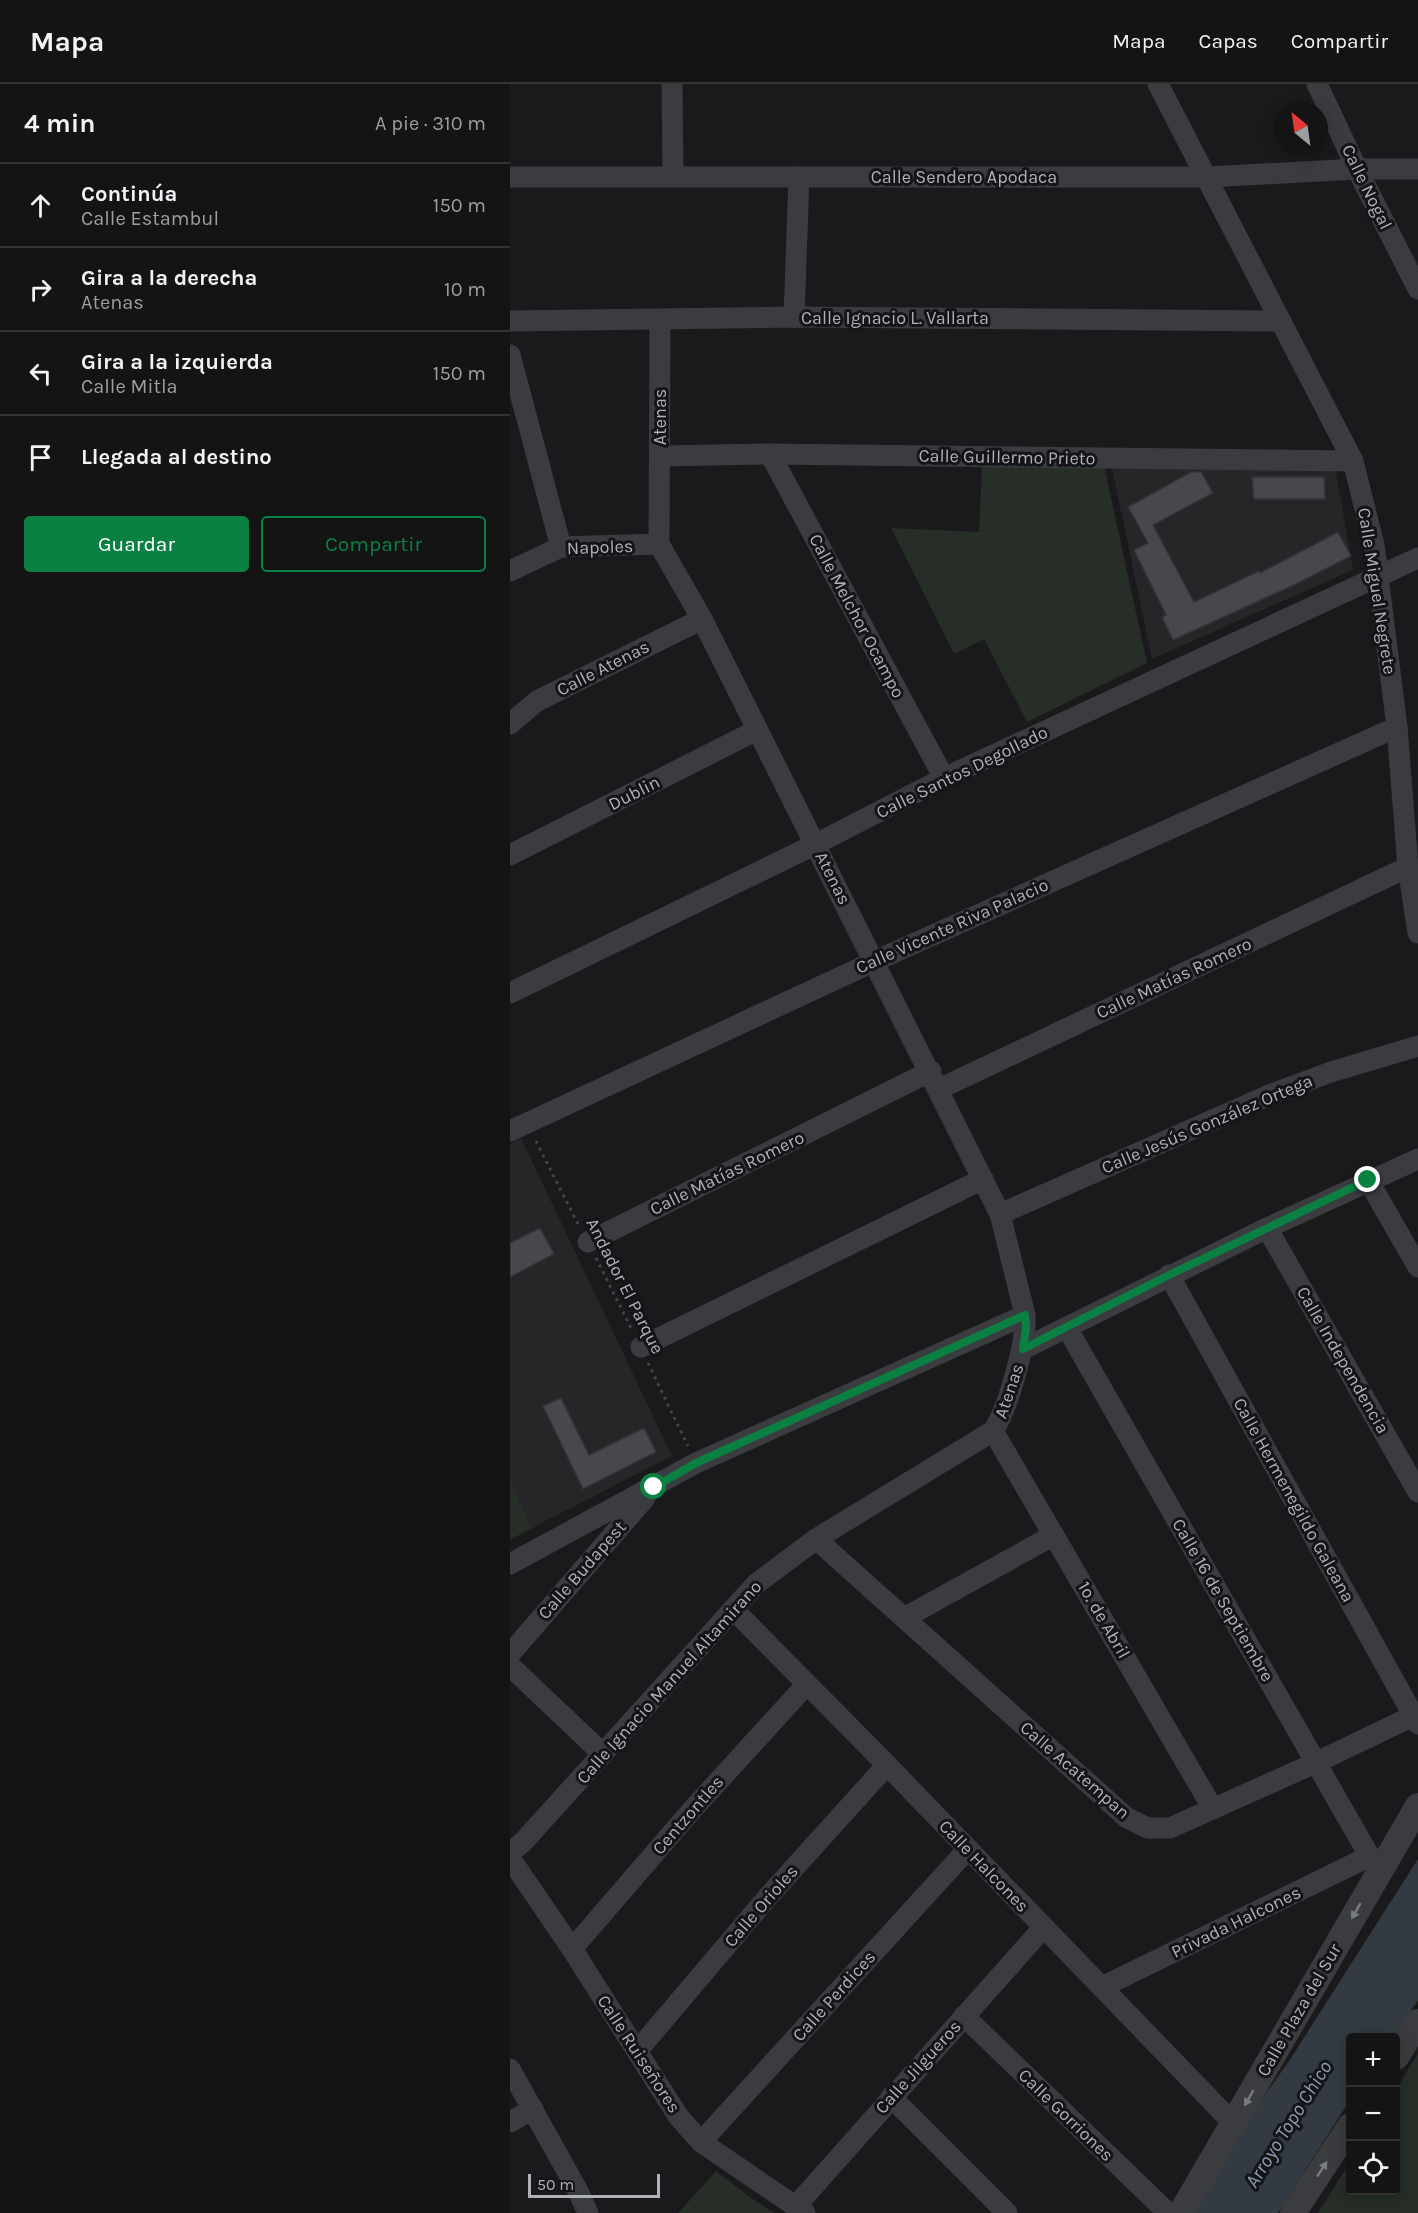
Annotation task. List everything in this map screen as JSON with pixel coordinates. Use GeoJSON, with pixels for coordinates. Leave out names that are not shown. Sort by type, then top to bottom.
{"type":"FeatureCollection","features":[{"type":"Feature","properties":{"kind":"street"},"geometry":{"type":"LineString","coordinates":[[672,84],[673,176]]}},
{"type":"Feature","properties":{"kind":"street","name":"Calle Miguel Negrete"},"geometry":{"type":"LineString","coordinates":[[1158,84],[1353,461],[1370,522],[1397,727],[1408,867],[1418,933]]}},
{"type":"Feature","properties":{"kind":"street","name":"Calle Nogal"},"geometry":{"type":"LineString","coordinates":[[1317,84],[1418,289]]}},
{"type":"Feature","properties":{"kind":"street","name":"Calle Sendero Apodaca"},"geometry":{"type":"LineString","coordinates":[[510,177],[1207,177],[1357,168],[1418,169]]}},
{"type":"Feature","properties":{"kind":"street"},"geometry":{"type":"LineString","coordinates":[[794,317],[799,177]]}},
{"type":"Feature","properties":{"kind":"street","name":"Calle Ignacio L. Vallarta"},"geometry":{"type":"LineString","coordinates":[[510,321],[794,317],[1281,321]]}},
{"type":"Feature","properties":{"kind":"street","name":"Atenas"},"geometry":{"type":"LineString","coordinates":[[660,320],[659,544],[702,619],[935,1080],[1000,1214],[1025,1315],[1026,1328],[1023,1349],[1000,1420],[993,1431]]}},
{"type":"Feature","properties":{"kind":"street"},"geometry":{"type":"LineString","coordinates":[[510,354],[561,547]]}},
{"type":"Feature","properties":{"kind":"street","name":"Calle Guillermo Prieto"},"geometry":{"type":"LineString","coordinates":[[660,456],[770,454],[1353,461]]}},
{"type":"Feature","properties":{"kind":"street","name":"Calle Melchor Ocampo"},"geometry":{"type":"LineString","coordinates":[[770,454],[944,778]]}},
{"type":"Feature","properties":{"kind":"street","name":"Napoles"},"geometry":{"type":"LineString","coordinates":[[510,571],[561,547],[659,544]]}},
{"type":"Feature","properties":{"kind":"street","name":"Calle Santos Degollado"},"geometry":{"type":"LineString","coordinates":[[510,993],[816,844],[944,778],[1418,558]]}},
{"type":"Feature","properties":{"kind":"street","name":"Calle Atenas"},"geometry":{"type":"LineString","coordinates":[[510,724],[522,711],[537,701],[702,619]]}},
{"type":"Feature","properties":{"kind":"street","name":"Calle Vicente Riva Palacio"},"geometry":{"type":"LineString","coordinates":[[518,1127],[875,961],[1397,727]]}},
{"type":"Feature","properties":{"kind":"street","name":"Dublin"},"geometry":{"type":"LineString","coordinates":[[510,855],[757,730]]}},
{"type":"Feature","properties":{"kind":"street","name":"Calle Matías Romero"},"geometry":{"type":"LineString","coordinates":[[588,1242],[935,1080],[1408,867]]}},
{"type":"Feature","properties":{"kind":"street","name":"Calle Jesús González Ortega"},"geometry":{"type":"LineString","coordinates":[[1000,1214],[1269,1095],[1331,1072],[1418,1046]]}},
{"type":"Feature","properties":{"kind":"street"},"geometry":{"type":"LineString","coordinates":[[1023,1349],[1169,1275],[1368,1180],[1418,1159]]}},
{"type":"Feature","properties":{"kind":"street"},"geometry":{"type":"LineString","coordinates":[[641,1347],[984,1179]]}},
{"type":"Feature","properties":{"kind":"street"},"geometry":{"type":"LineString","coordinates":[[1368,1180],[1418,1267]]}},
{"type":"Feature","properties":{"kind":"street","name":"Calle Independencia"},"geometry":{"type":"LineString","coordinates":[[1267,1228],[1418,1492]]}},
{"type":"Feature","properties":{"kind":"street","name":"Calle Hermenegildo Galeana"},"geometry":{"type":"LineString","coordinates":[[1169,1275],[1415,1720]]}},
{"type":"Feature","properties":{"kind":"street"},"geometry":{"type":"LineString","coordinates":[[510,1564],[696,1463],[1025,1315]]}},
{"type":"Feature","properties":{"kind":"street","name":"Calle 16 de Septiembre"},"geometry":{"type":"LineString","coordinates":[[1067,1328],[1374,1864]]}},
{"type":"Feature","properties":{"kind":"street","name":"1o. de Abril"},"geometry":{"type":"LineString","coordinates":[[993,1431],[1213,1809]]}},
{"type":"Feature","properties":{"kind":"street","name":"Calle Ignacio Manuel Altamirano"},"geometry":{"type":"LineString","coordinates":[[510,1853],[524,1841],[733,1609],[774,1570],[816,1539],[993,1431]]}},
{"type":"Feature","properties":{"kind":"street","name":"Calle Budapest"},"geometry":{"type":"LineString","coordinates":[[510,1654],[654,1487]]}},
{"type":"Feature","properties":{"kind":"street"},"geometry":{"type":"LineString","coordinates":[[904,1618],[1054,1535]]}},
{"type":"Feature","properties":{"kind":"street","name":"Calle Acatempan"},"geometry":{"type":"LineString","coordinates":[[816,1539],[1127,1818],[1148,1828],[1170,1828],[1415,1720]]}},
{"type":"Feature","properties":{"kind":"street","name":"Calle Halcones"},"geometry":{"type":"LineString","coordinates":[[733,1609],[1234,2124]]}},
{"type":"Feature","properties":{"kind":"street"},"geometry":{"type":"LineString","coordinates":[[510,1666],[603,1754]]}},
{"type":"Feature","properties":{"kind":"street","name":"Centzontles"},"geometry":{"type":"LineString","coordinates":[[572,1949],[692,1810],[807,1684]]}},
{"type":"Feature","properties":{"kind":"street","name":"Calle Orioles"},"geometry":{"type":"LineString","coordinates":[[638,2050],[766,1899],[887,1765]]}},
{"type":"Feature","properties":{"kind":"street","name":"Calle Plaza del Sur"},"geometry":{"type":"LineString","coordinates":[[1181,2213],[1234,2124],[1374,1864],[1418,1806]]}},
{"type":"Feature","properties":{"kind":"street","name":"Calle Perdices"},"geometry":{"type":"LineString","coordinates":[[701,2142],[967,1850]]}},
{"type":"Feature","properties":{"kind":"street","name":"Calle Ruiseñores"},"geometry":{"type":"LineString","coordinates":[[510,1858],[638,2050],[678,2116],[701,2142],[800,2210]]}},
{"type":"Feature","properties":{"kind":"street","name":"Privada Halcones"},"geometry":{"type":"LineString","coordinates":[[1102,1987],[1374,1864]]}},
{"type":"Feature","properties":{"kind":"street","name":"Calle Jilgueros"},"geometry":{"type":"LineString","coordinates":[[800,2210],[891,2097],[1043,1928]]}},
{"type":"Feature","properties":{"kind":"street","name":"Calle Gorriones"},"geometry":{"type":"LineString","coordinates":[[964,2016],[1168,2213]]}},
{"type":"Feature","properties":{"kind":"street"},"geometry":{"type":"LineString","coordinates":[[1400,2049],[1418,2022]]}},
{"type":"Feature","properties":{"kind":"street"},"geometry":{"type":"LineString","coordinates":[[510,2069],[588,2213]]}},
{"type":"Feature","properties":{"kind":"street"},"geometry":{"type":"LineString","coordinates":[[891,2097],[1007,2213]]}},
{"type":"Feature","properties":{"kind":"street"},"geometry":{"type":"LineString","coordinates":[[510,2122],[533,2109]]}},
{"type":"Feature","properties":{"kind":"street"},"geometry":{"type":"LineString","coordinates":[[1293,2213],[1346,2132]]}},
{"type":"Feature","properties":{"kind":"path","name":"Andador El Parque"},"geometry":{"type":"LineString","coordinates":[[518,1127],[588,1242],[696,1463]]}},
{"type":"Feature","properties":{"kind":"shaded area"},"geometry":{"type":"Polygon","coordinates":[[[1104,465],[1147,663],[1027,722],[984,639],[954,654],[891,528],[979,532],[982,466],[1104,465]]]}},
{"type":"Feature","properties":{"kind":"shaded area"},"geometry":{"type":"Polygon","coordinates":[[[1335,467],[1353,570],[1152,659],[1112,468],[1335,467]]]}},
{"type":"Feature","properties":{"kind":"shaded area"},"geometry":{"type":"Polygon","coordinates":[[[521,1138],[672,1456],[532,1528],[510,1479],[510,1144],[521,1138]]]}},
{"type":"Feature","properties":{"kind":"shaded area"},"geometry":{"type":"Polygon","coordinates":[[[510,1479],[532,1528],[510,1540],[510,1479]]]}},
{"type":"Feature","properties":{"kind":"shaded area"},"geometry":{"type":"Polygon","coordinates":[[[1418,2053],[1418,2213],[1318,2213],[1346,2168],[1346,2195],[1400,2195],[1400,2083],[1418,2053]]]}},
{"type":"Feature","properties":{"kind":"shaded area"},"geometry":{"type":"Polygon","coordinates":[[[716,2171],[751,2198],[775,2213],[678,2213],[716,2171]]]}},
{"type":"Feature","properties":{"kind":"water","name":"Arroyo Topo Chico"},"geometry":{"type":"Polygon","coordinates":[[[1418,1859],[1418,2000],[1396,2033],[1346,2033],[1346,2106],[1278,2213],[1181,2213],[1289,2061],[1418,1859]]]}},
{"type":"Feature","properties":{"kind":"building"},"geometry":{"type":"Polygon","coordinates":[[[1191,472],[1201,472],[1213,493],[1153,525],[1194,602],[1259,571],[1260,573],[1338,532],[1351,556],[1296,584],[1173,640],[1162,617],[1166,615],[1134,550],[1148,543],[1128,507],[1191,472]]]}},
{"type":"Feature","properties":{"kind":"building"},"geometry":{"type":"Polygon","coordinates":[[[1252,477],[1324,477],[1325,499],[1254,499],[1252,477]]]}},
{"type":"Feature","properties":{"kind":"building"},"geometry":{"type":"Polygon","coordinates":[[[540,1228],[554,1254],[510,1277],[510,1243],[540,1228]]]}},
{"type":"Feature","properties":{"kind":"building"},"geometry":{"type":"Polygon","coordinates":[[[561,1398],[589,1455],[644,1428],[656,1452],[583,1489],[543,1406],[561,1398]]]}},
{"type":"Feature","properties":{"kind":"route"},"geometry":{"type":"LineString","coordinates":[[654,1487],[696,1463],[1025,1315],[1023,1349],[1169,1275],[1368,1180]]}}]}
